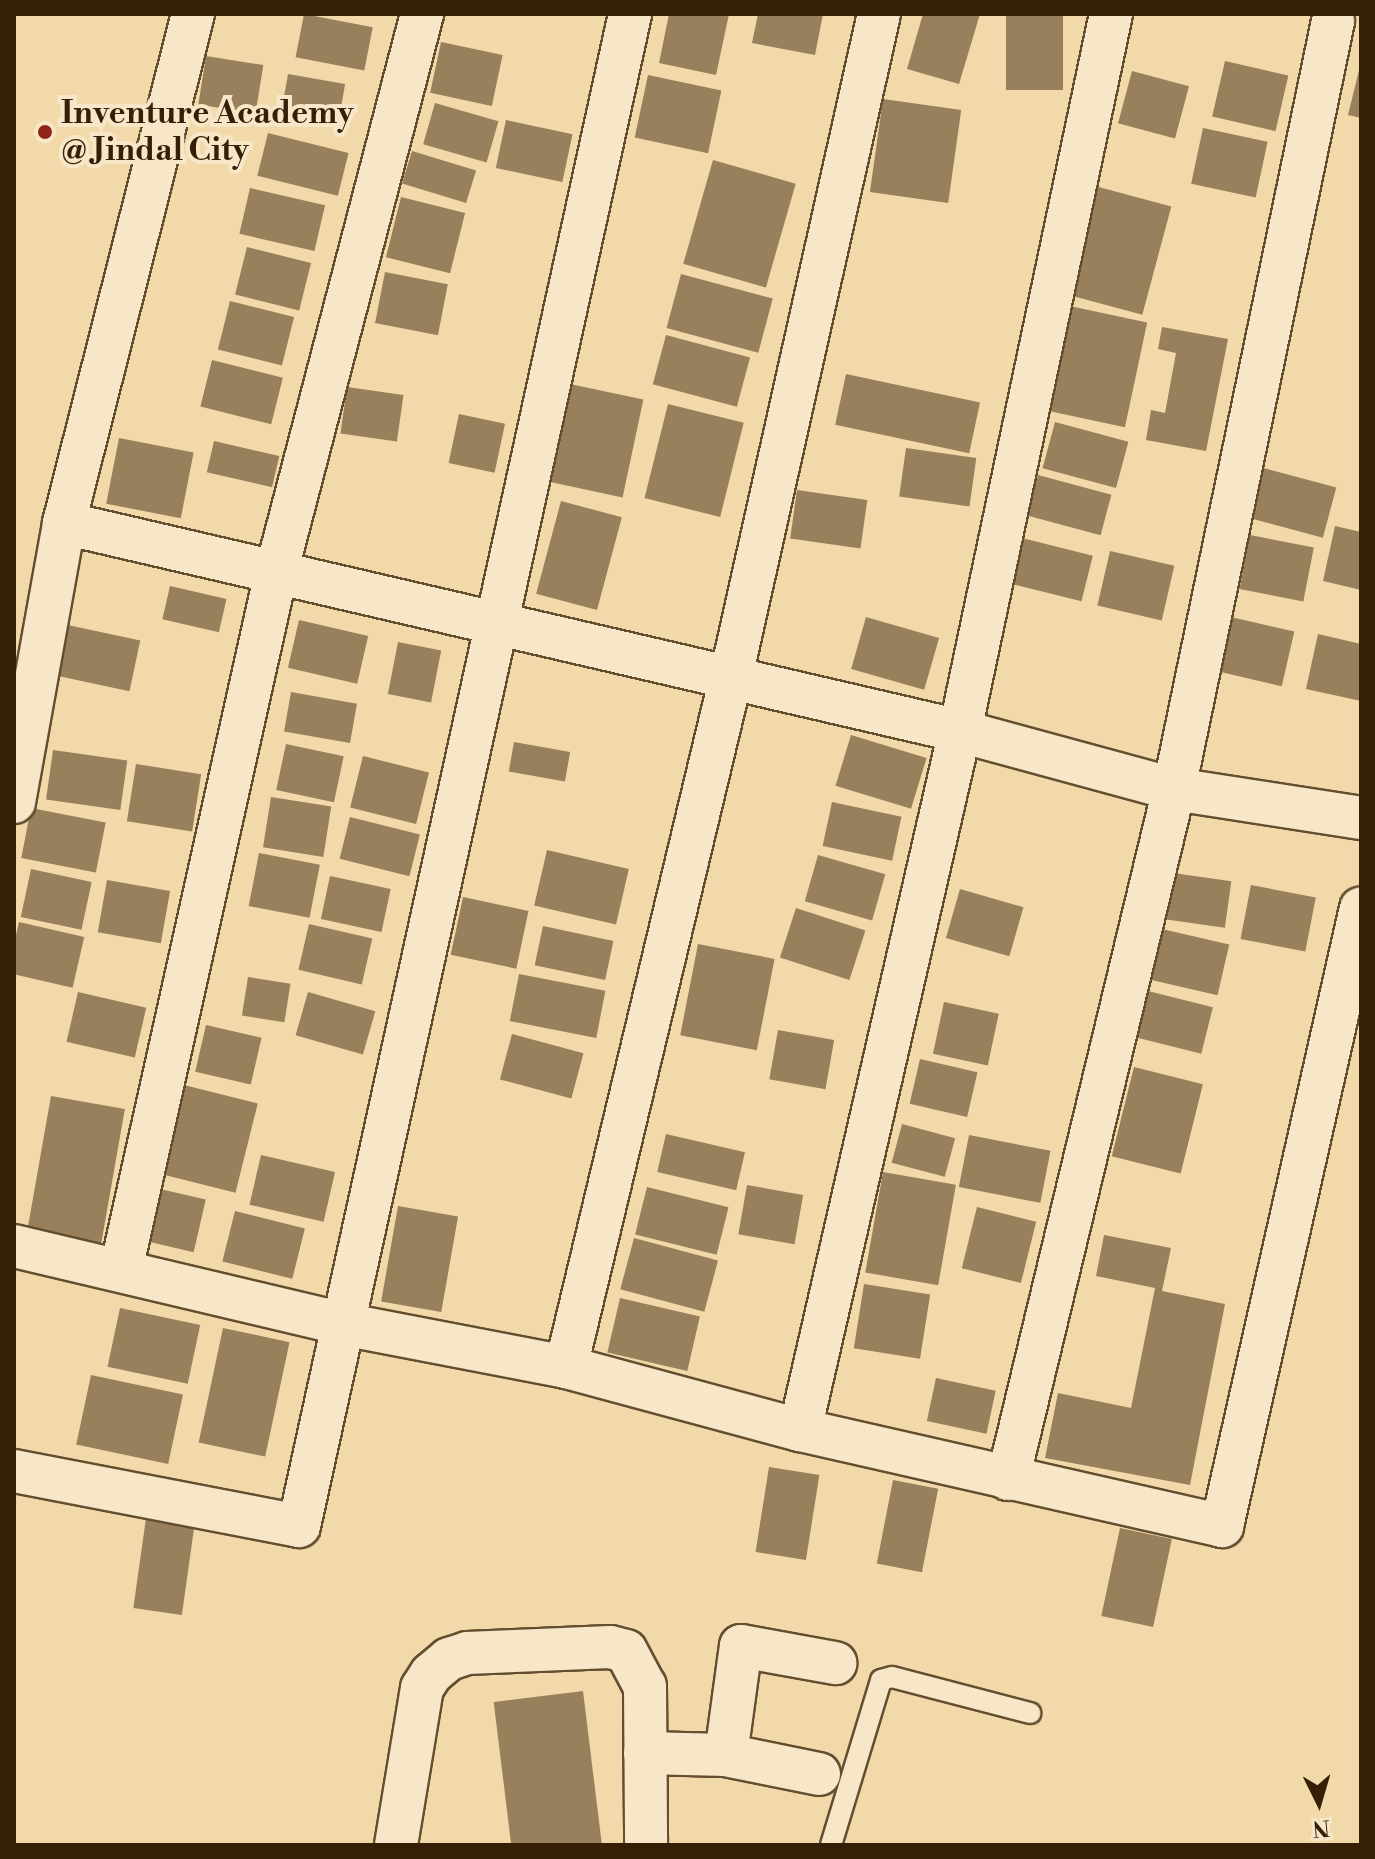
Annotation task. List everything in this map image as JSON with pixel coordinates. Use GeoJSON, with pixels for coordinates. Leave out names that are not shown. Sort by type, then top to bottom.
{"type":"FeatureCollection","features":[{"type":"Feature","properties":{"kind":"street"},"geometry":{"type":"LineString","coordinates":[[14,802],[64,523],[193,14]]}},
{"type":"Feature","properties":{"kind":"street"},"geometry":{"type":"LineString","coordinates":[[121,1270],[276,573],[422,14]]}},
{"type":"Feature","properties":{"kind":"street"},"geometry":{"type":"LineString","coordinates":[[14,1471],[299,1526],[630,14]]}},
{"type":"Feature","properties":{"kind":"street"},"geometry":{"type":"LineString","coordinates":[[566,1367],[730,681],[879,14]]}},
{"type":"Feature","properties":{"kind":"street"},"geometry":{"type":"LineString","coordinates":[[800,1430],[960,731],[1111,14]]}},
{"type":"Feature","properties":{"kind":"street"},"geometry":{"type":"LineString","coordinates":[[1008,1479],[1174,789],[1333,21]]}},
{"type":"Feature","properties":{"kind":"street"},"geometry":{"type":"LineString","coordinates":[[64,523],[730,681],[960,731],[1174,789],[1361,818]]}},
{"type":"Feature","properties":{"kind":"street"},"geometry":{"type":"LineString","coordinates":[[14,1246],[343,1324],[566,1367],[800,1430],[1222,1526],[1361,908]]}},
{"type":"Feature","properties":{"kind":"street"},"geometry":{"type":"LineString","coordinates":[[726,1755],[741,1646],[835,1663]]}},
{"type":"Feature","properties":{"kind":"street"},"geometry":{"type":"LineString","coordinates":[[396,1845],[422,1688],[449,1659],[531,1651],[626,1651],[645,1686],[646,1845]]}},
{"type":"Feature","properties":{"kind":"street"},"geometry":{"type":"LineString","coordinates":[[645,1753],[726,1755],[819,1774]]}},
{"type":"Feature","properties":{"kind":"lane"},"geometry":{"type":"LineString","coordinates":[[831,1845],[881,1680],[892,1677],[1030,1713]]}},
{"type":"Feature","properties":{"kind":"building"},"geometry":{"type":"Polygon","coordinates":[[[304,14],[373,27],[364,71],[296,57],[304,14]]]}},
{"type":"Feature","properties":{"kind":"building"},"geometry":{"type":"Polygon","coordinates":[[[669,14],[729,14],[716,75],[659,63],[669,14]]]}},
{"type":"Feature","properties":{"kind":"building"},"geometry":{"type":"Polygon","coordinates":[[[758,14],[823,14],[815,55],[752,43],[758,14]]]}},
{"type":"Feature","properties":{"kind":"building"},"geometry":{"type":"Polygon","coordinates":[[[923,14],[980,14],[959,84],[907,69],[923,14]]]}},
{"type":"Feature","properties":{"kind":"building"},"geometry":{"type":"Polygon","coordinates":[[[1006,14],[1063,14],[1063,90],[1006,90],[1006,14]]]}},
{"type":"Feature","properties":{"kind":"building"},"geometry":{"type":"Polygon","coordinates":[[[441,42],[503,55],[492,106],[430,93],[441,42]]]}},
{"type":"Feature","properties":{"kind":"building"},"geometry":{"type":"Polygon","coordinates":[[[206,56],[263,65],[256,113],[198,104],[206,56]]]}},
{"type":"Feature","properties":{"kind":"building"},"geometry":{"type":"Polygon","coordinates":[[[1225,61],[1288,76],[1276,131],[1212,117],[1225,61]]]}},
{"type":"Feature","properties":{"kind":"building"},"geometry":{"type":"Polygon","coordinates":[[[1361,62],[1361,118],[1348,115],[1361,62]]]}},
{"type":"Feature","properties":{"kind":"building"},"geometry":{"type":"Polygon","coordinates":[[[1132,71],[1189,86],[1175,138],[1118,123],[1132,71]]]}},
{"type":"Feature","properties":{"kind":"building"},"geometry":{"type":"Polygon","coordinates":[[[288,74],[345,84],[338,123],[281,113],[288,74]]]}},
{"type":"Feature","properties":{"kind":"building"},"geometry":{"type":"Polygon","coordinates":[[[648,75],[721,91],[708,153],[635,138],[648,75]]]}},
{"type":"Feature","properties":{"kind":"building"},"geometry":{"type":"Polygon","coordinates":[[[883,99],[961,110],[948,203],[870,192],[883,99]]]}},
{"type":"Feature","properties":{"kind":"building"},"geometry":{"type":"Polygon","coordinates":[[[435,103],[498,121],[487,163],[423,144],[435,103]]]}},
{"type":"Feature","properties":{"kind":"building"},"geometry":{"type":"Polygon","coordinates":[[[506,120],[573,134],[562,182],[496,168],[506,120]]]}},
{"type":"Feature","properties":{"kind":"building"},"geometry":{"type":"Polygon","coordinates":[[[1203,128],[1268,142],[1256,197],[1191,184],[1203,128]]]}},
{"type":"Feature","properties":{"kind":"building"},"geometry":{"type":"Polygon","coordinates":[[[268,133],[349,153],[338,196],[257,176],[268,133]]]}},
{"type":"Feature","properties":{"kind":"building"},"geometry":{"type":"Polygon","coordinates":[[[412,151],[476,171],[466,203],[402,184],[412,151]]]}},
{"type":"Feature","properties":{"kind":"building"},"geometry":{"type":"Polygon","coordinates":[[[713,160],[796,184],[766,288],[683,264],[713,160]]]}},
{"type":"Feature","properties":{"kind":"building"},"geometry":{"type":"Polygon","coordinates":[[[1095,186],[1171,206],[1142,315],[1066,294],[1095,186]]]}},
{"type":"Feature","properties":{"kind":"building"},"geometry":{"type":"Polygon","coordinates":[[[250,188],[325,205],[314,251],[239,234],[250,188]]]}},
{"type":"Feature","properties":{"kind":"building"},"geometry":{"type":"Polygon","coordinates":[[[401,197],[465,213],[450,273],[386,257],[401,197]]]}},
{"type":"Feature","properties":{"kind":"building"},"geometry":{"type":"Polygon","coordinates":[[[247,247],[311,263],[299,311],[235,295],[247,247]]]}},
{"type":"Feature","properties":{"kind":"building"},"geometry":{"type":"Polygon","coordinates":[[[385,272],[448,284],[438,335],[375,323],[385,272]]]}},
{"type":"Feature","properties":{"kind":"building"},"geometry":{"type":"Polygon","coordinates":[[[681,274],[773,299],[758,353],[667,328],[681,274]]]}},
{"type":"Feature","properties":{"kind":"building"},"geometry":{"type":"Polygon","coordinates":[[[230,301],[294,317],[282,365],[218,350],[230,301]]]}},
{"type":"Feature","properties":{"kind":"building"},"geometry":{"type":"Polygon","coordinates":[[[1065,305],[1147,322],[1125,427],[1043,410],[1065,305]]]}},
{"type":"Feature","properties":{"kind":"building"},"geometry":{"type":"Polygon","coordinates":[[[1162,327],[1228,339],[1206,451],[1146,440],[1151,410],[1165,413],[1176,353],[1158,349],[1162,327]]]}},
{"type":"Feature","properties":{"kind":"building"},"geometry":{"type":"Polygon","coordinates":[[[666,335],[750,358],[737,407],[653,384],[666,335]]]}},
{"type":"Feature","properties":{"kind":"building"},"geometry":{"type":"Polygon","coordinates":[[[212,360],[283,378],[271,424],[200,407],[212,360]]]}},
{"type":"Feature","properties":{"kind":"building"},"geometry":{"type":"Polygon","coordinates":[[[846,374],[980,402],[969,453],[835,425],[846,374]]]}},
{"type":"Feature","properties":{"kind":"building"},"geometry":{"type":"Polygon","coordinates":[[[570,384],[643,400],[623,497],[549,482],[570,384]]]}},
{"type":"Feature","properties":{"kind":"building"},"geometry":{"type":"Polygon","coordinates":[[[347,387],[403,395],[397,441],[340,434],[347,387]]]}},
{"type":"Feature","properties":{"kind":"building"},"geometry":{"type":"Polygon","coordinates":[[[668,404],[744,423],[720,517],[645,498],[668,404]]]}},
{"type":"Feature","properties":{"kind":"building"},"geometry":{"type":"Polygon","coordinates":[[[459,414],[505,424],[495,473],[449,463],[459,414]]]}},
{"type":"Feature","properties":{"kind":"building"},"geometry":{"type":"Polygon","coordinates":[[[1055,422],[1128,442],[1116,488],[1043,468],[1055,422]]]}},
{"type":"Feature","properties":{"kind":"building"},"geometry":{"type":"Polygon","coordinates":[[[119,438],[194,453],[181,518],[106,504],[119,438]]]}},
{"type":"Feature","properties":{"kind":"building"},"geometry":{"type":"Polygon","coordinates":[[[214,441],[279,456],[272,487],[207,472],[214,441]]]}},
{"type":"Feature","properties":{"kind":"building"},"geometry":{"type":"Polygon","coordinates":[[[906,448],[976,458],[969,506],[899,497],[906,448]]]}},
{"type":"Feature","properties":{"kind":"building"},"geometry":{"type":"Polygon","coordinates":[[[1260,467],[1336,487],[1323,538],[1247,517],[1260,467]]]}},
{"type":"Feature","properties":{"kind":"building"},"geometry":{"type":"Polygon","coordinates":[[[1038,475],[1111,495],[1101,535],[1027,516],[1038,475]]]}},
{"type":"Feature","properties":{"kind":"building"},"geometry":{"type":"Polygon","coordinates":[[[797,490],[867,500],[860,548],[790,539],[797,490]]]}},
{"type":"Feature","properties":{"kind":"building"},"geometry":{"type":"Polygon","coordinates":[[[561,501],[622,517],[597,610],[536,594],[561,501]]]}},
{"type":"Feature","properties":{"kind":"building"},"geometry":{"type":"Polygon","coordinates":[[[1335,526],[1361,532],[1361,590],[1323,581],[1335,526]]]}},
{"type":"Feature","properties":{"kind":"building"},"geometry":{"type":"Polygon","coordinates":[[[1250,535],[1314,547],[1303,601],[1240,589],[1250,535]]]}},
{"type":"Feature","properties":{"kind":"building"},"geometry":{"type":"Polygon","coordinates":[[[1022,538],[1093,556],[1081,601],[1011,584],[1022,538]]]}},
{"type":"Feature","properties":{"kind":"building"},"geometry":{"type":"Polygon","coordinates":[[[1110,551],[1174,566],[1162,620],[1097,606],[1110,551]]]}},
{"type":"Feature","properties":{"kind":"building"},"geometry":{"type":"Polygon","coordinates":[[[170,586],[227,599],[219,632],[162,619],[170,586]]]}},
{"type":"Feature","properties":{"kind":"building"},"geometry":{"type":"Polygon","coordinates":[[[866,617],[939,638],[924,690],[851,669],[866,617]]]}},
{"type":"Feature","properties":{"kind":"building"},"geometry":{"type":"Polygon","coordinates":[[[1231,617],[1294,632],[1282,686],[1218,672],[1231,617]]]}},
{"type":"Feature","properties":{"kind":"building"},"geometry":{"type":"Polygon","coordinates":[[[299,620],[368,636],[357,684],[288,668],[299,620]]]}},
{"type":"Feature","properties":{"kind":"building"},"geometry":{"type":"Polygon","coordinates":[[[63,624],[140,640],[129,691],[52,675],[63,624]]]}},
{"type":"Feature","properties":{"kind":"building"},"geometry":{"type":"Polygon","coordinates":[[[1318,634],[1361,644],[1361,701],[1306,689],[1318,634]]]}},
{"type":"Feature","properties":{"kind":"building"},"geometry":{"type":"Polygon","coordinates":[[[398,642],[441,650],[431,702],[388,694],[398,642]]]}},
{"type":"Feature","properties":{"kind":"building"},"geometry":{"type":"Polygon","coordinates":[[[291,692],[357,704],[350,743],[284,731],[291,692]]]}},
{"type":"Feature","properties":{"kind":"building"},"geometry":{"type":"Polygon","coordinates":[[[851,735],[927,758],[911,809],[836,786],[851,735]]]}},
{"type":"Feature","properties":{"kind":"building"},"geometry":{"type":"Polygon","coordinates":[[[514,742],[570,752],[565,781],[509,772],[514,742]]]}},
{"type":"Feature","properties":{"kind":"building"},"geometry":{"type":"Polygon","coordinates":[[[286,744],[344,756],[334,802],[276,790],[286,744]]]}},
{"type":"Feature","properties":{"kind":"building"},"geometry":{"type":"Polygon","coordinates":[[[53,750],[127,760],[120,810],[46,800],[53,750]]]}},
{"type":"Feature","properties":{"kind":"building"},"geometry":{"type":"Polygon","coordinates":[[[363,756],[429,772],[416,824],[350,807],[363,756]]]}},
{"type":"Feature","properties":{"kind":"building"},"geometry":{"type":"Polygon","coordinates":[[[136,764],[201,774],[192,832],[127,821],[136,764]]]}},
{"type":"Feature","properties":{"kind":"building"},"geometry":{"type":"Polygon","coordinates":[[[271,797],[331,807],[323,857],[263,847],[271,797]]]}},
{"type":"Feature","properties":{"kind":"building"},"geometry":{"type":"Polygon","coordinates":[[[832,802],[901,817],[892,861],[823,846],[832,802]]]}},
{"type":"Feature","properties":{"kind":"building"},"geometry":{"type":"Polygon","coordinates":[[[31,808],[106,823],[96,873],[21,858],[31,808]]]}},
{"type":"Feature","properties":{"kind":"building"},"geometry":{"type":"Polygon","coordinates":[[[350,817],[420,834],[409,876],[340,859],[350,817]]]}},
{"type":"Feature","properties":{"kind":"building"},"geometry":{"type":"Polygon","coordinates":[[[547,850],[629,869],[616,924],[534,906],[547,850]]]}},
{"type":"Feature","properties":{"kind":"building"},"geometry":{"type":"Polygon","coordinates":[[[259,853],[320,865],[310,918],[249,906],[259,853]]]}},
{"type":"Feature","properties":{"kind":"building"},"geometry":{"type":"Polygon","coordinates":[[[818,855],[885,874],[872,920],[805,901],[818,855]]]}},
{"type":"Feature","properties":{"kind":"building"},"geometry":{"type":"Polygon","coordinates":[[[31,869],[92,882],[81,930],[21,917],[31,869]]]}},
{"type":"Feature","properties":{"kind":"building"},"geometry":{"type":"Polygon","coordinates":[[[1166,872],[1231,881],[1225,928],[1159,919],[1166,872]]]}},
{"type":"Feature","properties":{"kind":"building"},"geometry":{"type":"Polygon","coordinates":[[[330,876],[391,889],[381,932],[321,919],[330,876]]]}},
{"type":"Feature","properties":{"kind":"building"},"geometry":{"type":"Polygon","coordinates":[[[107,880],[170,891],[161,943],[98,932],[107,880]]]}},
{"type":"Feature","properties":{"kind":"building"},"geometry":{"type":"Polygon","coordinates":[[[1251,885],[1316,898],[1305,952],[1241,939],[1251,885]]]}},
{"type":"Feature","properties":{"kind":"building"},"geometry":{"type":"Polygon","coordinates":[[[960,889],[1023,907],[1009,956],[946,938],[960,889]]]}},
{"type":"Feature","properties":{"kind":"building"},"geometry":{"type":"Polygon","coordinates":[[[463,897],[529,911],[516,969],[451,955],[463,897]]]}},
{"type":"Feature","properties":{"kind":"building"},"geometry":{"type":"Polygon","coordinates":[[[796,908],[865,931],[849,980],[780,957],[796,908]]]}},
{"type":"Feature","properties":{"kind":"building"},"geometry":{"type":"Polygon","coordinates":[[[19,922],[84,937],[73,988],[14,974],[14,944],[19,922]]]}},
{"type":"Feature","properties":{"kind":"building"},"geometry":{"type":"Polygon","coordinates":[[[309,924],[372,939],[362,984],[298,970],[309,924]]]}},
{"type":"Feature","properties":{"kind":"building"},"geometry":{"type":"Polygon","coordinates":[[[543,926],[613,941],[605,980],[535,965],[543,926]]]}},
{"type":"Feature","properties":{"kind":"building"},"geometry":{"type":"Polygon","coordinates":[[[1162,929],[1229,945],[1218,995],[1150,980],[1162,929]]]}},
{"type":"Feature","properties":{"kind":"building"},"geometry":{"type":"Polygon","coordinates":[[[698,944],[775,959],[757,1050],[680,1035],[698,944]]]}},
{"type":"Feature","properties":{"kind":"building"},"geometry":{"type":"Polygon","coordinates":[[[519,974],[605,991],[596,1038],[510,1021],[519,974]]]}},
{"type":"Feature","properties":{"kind":"building"},"geometry":{"type":"Polygon","coordinates":[[[248,977],[290,984],[284,1022],[242,1016],[248,977]]]}},
{"type":"Feature","properties":{"kind":"building"},"geometry":{"type":"Polygon","coordinates":[[[1144,990],[1213,1007],[1201,1054],[1132,1037],[1144,990]]]}},
{"type":"Feature","properties":{"kind":"building"},"geometry":{"type":"Polygon","coordinates":[[[78,992],[146,1008],[135,1057],[67,1042],[78,992]]]}},
{"type":"Feature","properties":{"kind":"building"},"geometry":{"type":"Polygon","coordinates":[[[308,992],[375,1011],[363,1055],[296,1035],[308,992]]]}},
{"type":"Feature","properties":{"kind":"building"},"geometry":{"type":"Polygon","coordinates":[[[944,1002],[999,1014],[988,1065],[933,1054],[944,1002]]]}},
{"type":"Feature","properties":{"kind":"building"},"geometry":{"type":"Polygon","coordinates":[[[206,1025],[262,1038],[251,1085],[195,1072],[206,1025]]]}},
{"type":"Feature","properties":{"kind":"building"},"geometry":{"type":"Polygon","coordinates":[[[778,1030],[834,1040],[825,1089],[769,1079],[778,1030]]]}},
{"type":"Feature","properties":{"kind":"building"},"geometry":{"type":"Polygon","coordinates":[[[512,1034],[583,1053],[571,1099],[500,1079],[512,1034]]]}},
{"type":"Feature","properties":{"kind":"building"},"geometry":{"type":"Polygon","coordinates":[[[920,1059],[977,1072],[967,1117],[910,1104],[920,1059]]]}},
{"type":"Feature","properties":{"kind":"building"},"geometry":{"type":"Polygon","coordinates":[[[1134,1067],[1203,1084],[1181,1173],[1112,1156],[1134,1067]]]}},
{"type":"Feature","properties":{"kind":"building"},"geometry":{"type":"Polygon","coordinates":[[[184,1085],[258,1103],[235,1193],[162,1174],[184,1085]]]}},
{"type":"Feature","properties":{"kind":"building"},"geometry":{"type":"Polygon","coordinates":[[[51,1096],[125,1109],[101,1247],[27,1234],[51,1096]]]}},
{"type":"Feature","properties":{"kind":"building"},"geometry":{"type":"Polygon","coordinates":[[[902,1124],[955,1138],[945,1177],[892,1163],[902,1124]]]}},
{"type":"Feature","properties":{"kind":"building"},"geometry":{"type":"Polygon","coordinates":[[[666,1134],[745,1152],[736,1190],[657,1172],[666,1134]]]}},
{"type":"Feature","properties":{"kind":"building"},"geometry":{"type":"Polygon","coordinates":[[[969,1135],[1050,1151],[1040,1203],[959,1187],[969,1135]]]}},
{"type":"Feature","properties":{"kind":"building"},"geometry":{"type":"Polygon","coordinates":[[[261,1155],[335,1172],[324,1222],[250,1205],[261,1155]]]}},
{"type":"Feature","properties":{"kind":"building"},"geometry":{"type":"Polygon","coordinates":[[[883,1172],[956,1185],[938,1285],[865,1272],[883,1172]]]}},
{"type":"Feature","properties":{"kind":"building"},"geometry":{"type":"Polygon","coordinates":[[[747,1185],[803,1195],[794,1244],[738,1234],[747,1185]]]}},
{"type":"Feature","properties":{"kind":"building"},"geometry":{"type":"Polygon","coordinates":[[[647,1187],[729,1207],[717,1255],[635,1235],[647,1187]]]}},
{"type":"Feature","properties":{"kind":"building"},"geometry":{"type":"Polygon","coordinates":[[[160,1189],[206,1200],[194,1252],[148,1242],[160,1189]]]}},
{"type":"Feature","properties":{"kind":"building"},"geometry":{"type":"Polygon","coordinates":[[[398,1206],[458,1217],[441,1312],[381,1302],[398,1206]]]}},
{"type":"Feature","properties":{"kind":"building"},"geometry":{"type":"Polygon","coordinates":[[[977,1207],[1036,1222],[1021,1283],[962,1268],[977,1207]]]}},
{"type":"Feature","properties":{"kind":"building"},"geometry":{"type":"Polygon","coordinates":[[[235,1211],[305,1228],[292,1279],[222,1261],[235,1211]]]}},
{"type":"Feature","properties":{"kind":"building"},"geometry":{"type":"Polygon","coordinates":[[[1104,1235],[1171,1248],[1162,1291],[1225,1304],[1190,1485],[1045,1458],[1058,1393],[1131,1408],[1155,1288],[1096,1276],[1104,1235]]]}},
{"type":"Feature","properties":{"kind":"building"},"geometry":{"type":"Polygon","coordinates":[[[634,1238],[718,1261],[704,1312],[620,1289],[634,1238]]]}},
{"type":"Feature","properties":{"kind":"building"},"geometry":{"type":"Polygon","coordinates":[[[864,1284],[930,1294],[920,1359],[854,1348],[864,1284]]]}},
{"type":"Feature","properties":{"kind":"building"},"geometry":{"type":"Polygon","coordinates":[[[620,1298],[700,1316],[687,1371],[607,1353],[620,1298]]]}},
{"type":"Feature","properties":{"kind":"building"},"geometry":{"type":"Polygon","coordinates":[[[120,1308],[200,1325],[188,1384],[108,1367],[120,1308]]]}},
{"type":"Feature","properties":{"kind":"building"},"geometry":{"type":"Polygon","coordinates":[[[223,1328],[290,1342],[265,1457],[199,1442],[223,1328]]]}},
{"type":"Feature","properties":{"kind":"building"},"geometry":{"type":"Polygon","coordinates":[[[91,1375],[183,1395],[168,1464],[76,1444],[91,1375]]]}},
{"type":"Feature","properties":{"kind":"building"},"geometry":{"type":"Polygon","coordinates":[[[936,1378],[996,1391],[987,1434],[927,1421],[936,1378]]]}},
{"type":"Feature","properties":{"kind":"building"},"geometry":{"type":"Polygon","coordinates":[[[769,1467],[819,1475],[806,1560],[756,1552],[769,1467]]]}},
{"type":"Feature","properties":{"kind":"building"},"geometry":{"type":"Polygon","coordinates":[[[893,1480],[938,1489],[922,1572],[877,1563],[893,1480]]]}},
{"type":"Feature","properties":{"kind":"building"},"geometry":{"type":"Polygon","coordinates":[[[146,1518],[195,1525],[182,1615],[133,1608],[146,1518]]]}},
{"type":"Feature","properties":{"kind":"building"},"geometry":{"type":"Polygon","coordinates":[[[1120,1528],[1172,1539],[1153,1627],[1101,1616],[1120,1528]]]}},
{"type":"Feature","properties":{"kind":"building"},"geometry":{"type":"Polygon","coordinates":[[[583,1691],[602,1845],[511,1845],[494,1702],[583,1691]]]}},
{"type":"Feature","properties":{"kind":"place","name":"Inventure Academy @ Jindal City"},"geometry":{"type":"Point","coordinates":[45,132]}}]}
